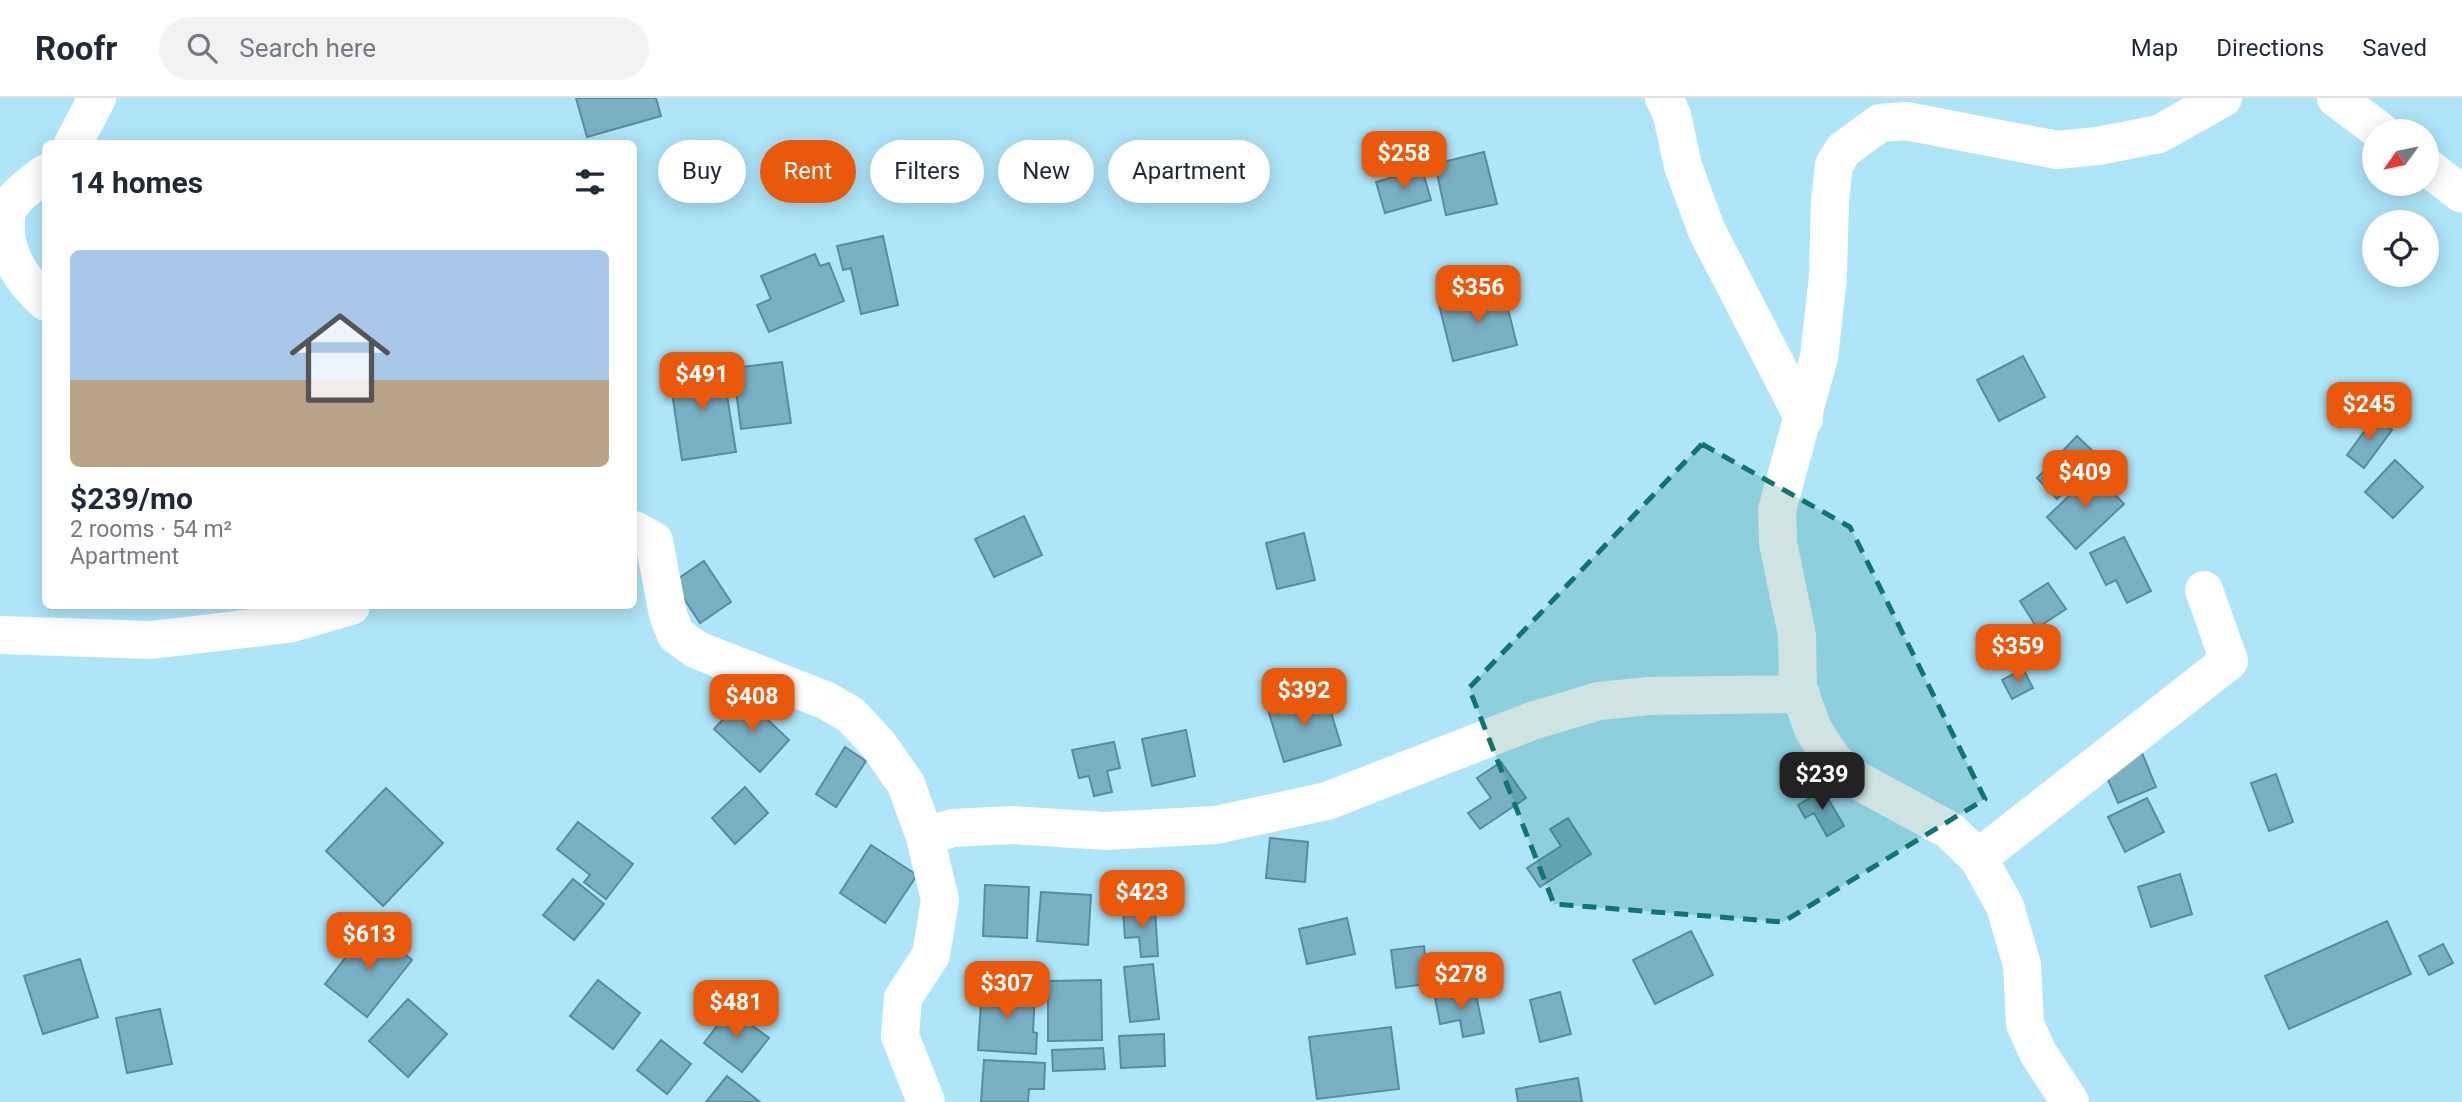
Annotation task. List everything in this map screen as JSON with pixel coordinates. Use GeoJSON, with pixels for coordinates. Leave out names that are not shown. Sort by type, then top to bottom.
{"type":"FeatureCollection","features":[{"type":"Feature","properties":{"kind":"street"},"geometry":{"type":"LineString","coordinates":[[75,140],[97,98]]}},
{"type":"Feature","properties":{"kind":"street"},"geometry":{"type":"LineString","coordinates":[[1664,98],[1672,115],[1683,166],[1706,229],[1804,419]]}},
{"type":"Feature","properties":{"kind":"street"},"geometry":{"type":"LineString","coordinates":[[2070,1102],[2038,1053],[2025,1024],[2022,965],[2005,906],[1978,858],[1949,830],[1855,779],[1832,759],[1813,729],[1798,688],[1797,635],[1778,543],[1777,510],[1819,357],[1834,165],[1843,150],[1880,123],[1906,121],[2057,150],[2071,149],[2159,134],[2223,98]]}},
{"type":"Feature","properties":{"kind":"street"},"geometry":{"type":"LineString","coordinates":[[2336,98],[2364,119]]}},
{"type":"Feature","properties":{"kind":"street"},"geometry":{"type":"LineString","coordinates":[[42,177],[7,211],[4,231],[8,259],[24,283],[42,299]]}},
{"type":"Feature","properties":{"kind":"street"},"geometry":{"type":"LineString","coordinates":[[2440,177],[2462,194]]}},
{"type":"Feature","properties":{"kind":"street"},"geometry":{"type":"LineString","coordinates":[[637,532],[654,541],[668,615],[676,635],[697,650],[825,700],[851,715],[878,744],[906,784],[926,837],[940,900],[930,955],[903,998],[900,1036],[926,1102]]}},
{"type":"Feature","properties":{"kind":"street"},"geometry":{"type":"LineString","coordinates":[[1978,858],[2229,661],[2204,590]]}},
{"type":"Feature","properties":{"kind":"street"},"geometry":{"type":"LineString","coordinates":[[0,635],[151,640],[288,624],[340,609]]}},
{"type":"Feature","properties":{"kind":"street"},"geometry":{"type":"LineString","coordinates":[[926,837],[952,828],[1013,825],[1105,831],[1216,825],[1327,801],[1532,721],[1599,701],[1649,696],[1801,694]]}},
{"type":"Feature","properties":{"kind":"highlighted area"},"geometry":{"type":"Polygon","coordinates":[[[1702,444],[1850,527],[1985,799],[1783,922],[1554,904],[1469,688],[1702,444]]]}},
{"type":"Feature","properties":{"kind":"building"},"geometry":{"type":"Polygon","coordinates":[[[576,98],[656,98],[661,116],[587,137],[576,98]]]}},
{"type":"Feature","properties":{"kind":"building"},"geometry":{"type":"Polygon","coordinates":[[[1484,152],[1497,204],[1446,215],[1435,164],[1484,152]]]}},
{"type":"Feature","properties":{"kind":"building"},"geometry":{"type":"Polygon","coordinates":[[[1422,169],[1431,200],[1385,213],[1376,182],[1422,169]]]}},
{"type":"Feature","properties":{"kind":"building"},"geometry":{"type":"Polygon","coordinates":[[[883,236],[898,305],[861,314],[851,268],[843,270],[837,246],[883,236]]]}},
{"type":"Feature","properties":{"kind":"building"},"geometry":{"type":"Polygon","coordinates":[[[815,254],[820,266],[829,263],[844,301],[769,332],[757,305],[771,299],[761,276],[815,254]]]}},
{"type":"Feature","properties":{"kind":"building"},"geometry":{"type":"Polygon","coordinates":[[[1503,289],[1517,345],[1453,361],[1439,305],[1503,289]]]}},
{"type":"Feature","properties":{"kind":"building"},"geometry":{"type":"Polygon","coordinates":[[[2023,356],[2045,397],[1999,421],[1977,380],[2023,356]]]}},
{"type":"Feature","properties":{"kind":"building"},"geometry":{"type":"Polygon","coordinates":[[[782,362],[791,423],[741,429],[733,368],[782,362]]]}},
{"type":"Feature","properties":{"kind":"building"},"geometry":{"type":"Polygon","coordinates":[[[722,364],[736,452],[682,460],[669,372],[722,364]]]}},
{"type":"Feature","properties":{"kind":"building"},"geometry":{"type":"Polygon","coordinates":[[[2375,417],[2392,430],[2364,468],[2347,455],[2375,417]]]}},
{"type":"Feature","properties":{"kind":"building"},"geometry":{"type":"Polygon","coordinates":[[[2077,436],[2098,456],[2057,499],[2037,478],[2077,436]]]}},
{"type":"Feature","properties":{"kind":"building"},"geometry":{"type":"Polygon","coordinates":[[[2395,460],[2423,487],[2393,518],[2365,492],[2395,460]]]}},
{"type":"Feature","properties":{"kind":"building"},"geometry":{"type":"Polygon","coordinates":[[[2094,472],[2124,504],[2076,549],[2047,517],[2094,472]]]}},
{"type":"Feature","properties":{"kind":"building"},"geometry":{"type":"Polygon","coordinates":[[[1024,516],[1042,555],[994,577],[975,539],[1024,516]]]}},
{"type":"Feature","properties":{"kind":"building"},"geometry":{"type":"Polygon","coordinates":[[[1304,533],[1315,580],[1277,589],[1266,543],[1304,533]]]}},
{"type":"Feature","properties":{"kind":"building"},"geometry":{"type":"Polygon","coordinates":[[[2124,537],[2151,591],[2127,603],[2116,580],[2106,585],[2090,553],[2124,537]]]}},
{"type":"Feature","properties":{"kind":"building"},"geometry":{"type":"Polygon","coordinates":[[[704,561],[731,602],[700,623],[673,582],[704,561]]]}},
{"type":"Feature","properties":{"kind":"building"},"geometry":{"type":"Polygon","coordinates":[[[2048,583],[2066,609],[2037,628],[2020,601],[2048,583]]]}},
{"type":"Feature","properties":{"kind":"building"},"geometry":{"type":"Polygon","coordinates":[[[2023,669],[2033,688],[2012,699],[2002,680],[2023,669]]]}},
{"type":"Feature","properties":{"kind":"building"},"geometry":{"type":"Polygon","coordinates":[[[1325,693],[1341,745],[1284,762],[1268,710],[1325,693]]]}},
{"type":"Feature","properties":{"kind":"building"},"geometry":{"type":"Polygon","coordinates":[[[744,697],[789,740],[760,772],[714,729],[744,697]]]}},
{"type":"Feature","properties":{"kind":"building"},"geometry":{"type":"Polygon","coordinates":[[[1186,730],[1195,776],[1152,786],[1142,739],[1186,730]]]}},
{"type":"Feature","properties":{"kind":"building"},"geometry":{"type":"Polygon","coordinates":[[[1114,742],[1120,768],[1107,771],[1112,792],[1094,796],[1089,776],[1079,778],[1072,750],[1114,742]]]}},
{"type":"Feature","properties":{"kind":"building"},"geometry":{"type":"Polygon","coordinates":[[[845,747],[866,761],[836,807],[816,794],[845,747]]]}},
{"type":"Feature","properties":{"kind":"building"},"geometry":{"type":"Polygon","coordinates":[[[2142,753],[2156,787],[2118,803],[2103,768],[2142,753]]]}},
{"type":"Feature","properties":{"kind":"building"},"geometry":{"type":"Polygon","coordinates":[[[1501,762],[1526,798],[1480,829],[1468,813],[1491,798],[1477,778],[1501,762]]]}},
{"type":"Feature","properties":{"kind":"building"},"geometry":{"type":"Polygon","coordinates":[[[2276,774],[2293,822],[2269,831],[2251,783],[2276,774]]]}},
{"type":"Feature","properties":{"kind":"building"},"geometry":{"type":"Polygon","coordinates":[[[745,787],[768,813],[735,844],[712,818],[745,787]]]}},
{"type":"Feature","properties":{"kind":"building"},"geometry":{"type":"Polygon","coordinates":[[[386,788],[443,843],[383,906],[326,851],[386,788]]]}},
{"type":"Feature","properties":{"kind":"building"},"geometry":{"type":"Polygon","coordinates":[[[1823,790],[1844,826],[1827,836],[1814,813],[1805,818],[1798,805],[1823,790]]]}},
{"type":"Feature","properties":{"kind":"building"},"geometry":{"type":"Polygon","coordinates":[[[2147,798],[2164,832],[2125,852],[2108,817],[2147,798]]]}},
{"type":"Feature","properties":{"kind":"building"},"geometry":{"type":"Polygon","coordinates":[[[1568,818],[1591,854],[1540,887],[1527,868],[1561,846],[1550,829],[1568,818]]]}},
{"type":"Feature","properties":{"kind":"building"},"geometry":{"type":"Polygon","coordinates":[[[578,822],[633,864],[606,899],[584,882],[590,875],[557,849],[578,822]]]}},
{"type":"Feature","properties":{"kind":"building"},"geometry":{"type":"Polygon","coordinates":[[[1270,838],[1308,842],[1305,882],[1266,878],[1270,838]]]}},
{"type":"Feature","properties":{"kind":"building"},"geometry":{"type":"Polygon","coordinates":[[[871,845],[917,875],[885,923],[840,893],[871,845]]]}},
{"type":"Feature","properties":{"kind":"building"},"geometry":{"type":"Polygon","coordinates":[[[2180,874],[2192,914],[2151,927],[2138,887],[2180,874]]]}},
{"type":"Feature","properties":{"kind":"building"},"geometry":{"type":"Polygon","coordinates":[[[573,879],[604,904],[574,940],[543,915],[573,879]]]}},
{"type":"Feature","properties":{"kind":"building"},"geometry":{"type":"Polygon","coordinates":[[[985,885],[1029,887],[1027,938],[983,936],[985,885]]]}},
{"type":"Feature","properties":{"kind":"building"},"geometry":{"type":"Polygon","coordinates":[[[1041,892],[1091,895],[1088,945],[1037,941],[1041,892]]]}},
{"type":"Feature","properties":{"kind":"building"},"geometry":{"type":"Polygon","coordinates":[[[1155,910],[1158,956],[1141,957],[1139,937],[1125,938],[1123,911],[1155,910]]]}},
{"type":"Feature","properties":{"kind":"building"},"geometry":{"type":"Polygon","coordinates":[[[1347,918],[1355,954],[1307,964],[1299,929],[1347,918]]]}},
{"type":"Feature","properties":{"kind":"building"},"geometry":{"type":"Polygon","coordinates":[[[2387,921],[2411,974],[2289,1029],[2265,976],[2387,921]]]}},
{"type":"Feature","properties":{"kind":"building"},"geometry":{"type":"Polygon","coordinates":[[[370,926],[412,960],[367,1017],[325,984],[370,926]]]}},
{"type":"Feature","properties":{"kind":"building"},"geometry":{"type":"Polygon","coordinates":[[[1691,931],[1713,975],[1655,1004],[1633,960],[1691,931]]]}},
{"type":"Feature","properties":{"kind":"building"},"geometry":{"type":"Polygon","coordinates":[[[2443,944],[2453,963],[2429,975],[2419,956],[2443,944]]]}},
{"type":"Feature","properties":{"kind":"building"},"geometry":{"type":"Polygon","coordinates":[[[1424,946],[1426,965],[1441,963],[1443,982],[1396,988],[1391,950],[1424,946]]]}},
{"type":"Feature","properties":{"kind":"building"},"geometry":{"type":"Polygon","coordinates":[[[80,959],[98,1017],[43,1034],[24,976],[80,959]]]}},
{"type":"Feature","properties":{"kind":"building"},"geometry":{"type":"Polygon","coordinates":[[[1153,964],[1159,1019],[1130,1022],[1124,967],[1153,964]]]}},
{"type":"Feature","properties":{"kind":"building"},"geometry":{"type":"Polygon","coordinates":[[[598,980],[640,1013],[613,1049],[570,1016],[598,980]]]}},
{"type":"Feature","properties":{"kind":"building"},"geometry":{"type":"Polygon","coordinates":[[[1101,980],[1102,1040],[1048,1041],[1048,981],[1101,980]]]}},
{"type":"Feature","properties":{"kind":"building"},"geometry":{"type":"Polygon","coordinates":[[[982,987],[1035,991],[1033,1032],[1037,1033],[1036,1054],[978,1050],[982,987]]]}},
{"type":"Feature","properties":{"kind":"building"},"geometry":{"type":"Polygon","coordinates":[[[1475,990],[1484,1033],[1463,1037],[1460,1020],[1440,1024],[1435,997],[1475,990]]]}},
{"type":"Feature","properties":{"kind":"building"},"geometry":{"type":"Polygon","coordinates":[[[1560,992],[1571,1034],[1540,1042],[1530,1000],[1560,992]]]}},
{"type":"Feature","properties":{"kind":"building"},"geometry":{"type":"Polygon","coordinates":[[[408,999],[447,1034],[408,1077],[369,1041],[408,999]]]}},
{"type":"Feature","properties":{"kind":"building"},"geometry":{"type":"Polygon","coordinates":[[[160,1009],[172,1064],[127,1073],[116,1018],[160,1009]]]}},
{"type":"Feature","properties":{"kind":"building"},"geometry":{"type":"Polygon","coordinates":[[[730,1009],[769,1038],[742,1072],[704,1043],[730,1009]]]}},
{"type":"Feature","properties":{"kind":"building"},"geometry":{"type":"Polygon","coordinates":[[[1391,1027],[1399,1089],[1317,1099],[1309,1037],[1391,1027]]]}},
{"type":"Feature","properties":{"kind":"building"},"geometry":{"type":"Polygon","coordinates":[[[1164,1034],[1165,1066],[1121,1068],[1119,1036],[1164,1034]]]}},
{"type":"Feature","properties":{"kind":"building"},"geometry":{"type":"Polygon","coordinates":[[[661,1040],[691,1064],[667,1094],[637,1070],[661,1040]]]}},
{"type":"Feature","properties":{"kind":"building"},"geometry":{"type":"Polygon","coordinates":[[[1103,1048],[1105,1069],[1053,1071],[1052,1050],[1103,1048]]]}},
{"type":"Feature","properties":{"kind":"building"},"geometry":{"type":"Polygon","coordinates":[[[984,1060],[1045,1063],[1044,1089],[1029,1089],[1028,1102],[981,1102],[984,1060]]]}},
{"type":"Feature","properties":{"kind":"building"},"geometry":{"type":"Polygon","coordinates":[[[727,1076],[760,1102],[706,1102],[727,1076]]]}},
{"type":"Feature","properties":{"kind":"building"},"geometry":{"type":"Polygon","coordinates":[[[1578,1078],[1582,1102],[1518,1102],[1516,1089],[1578,1078]]]}}]}
